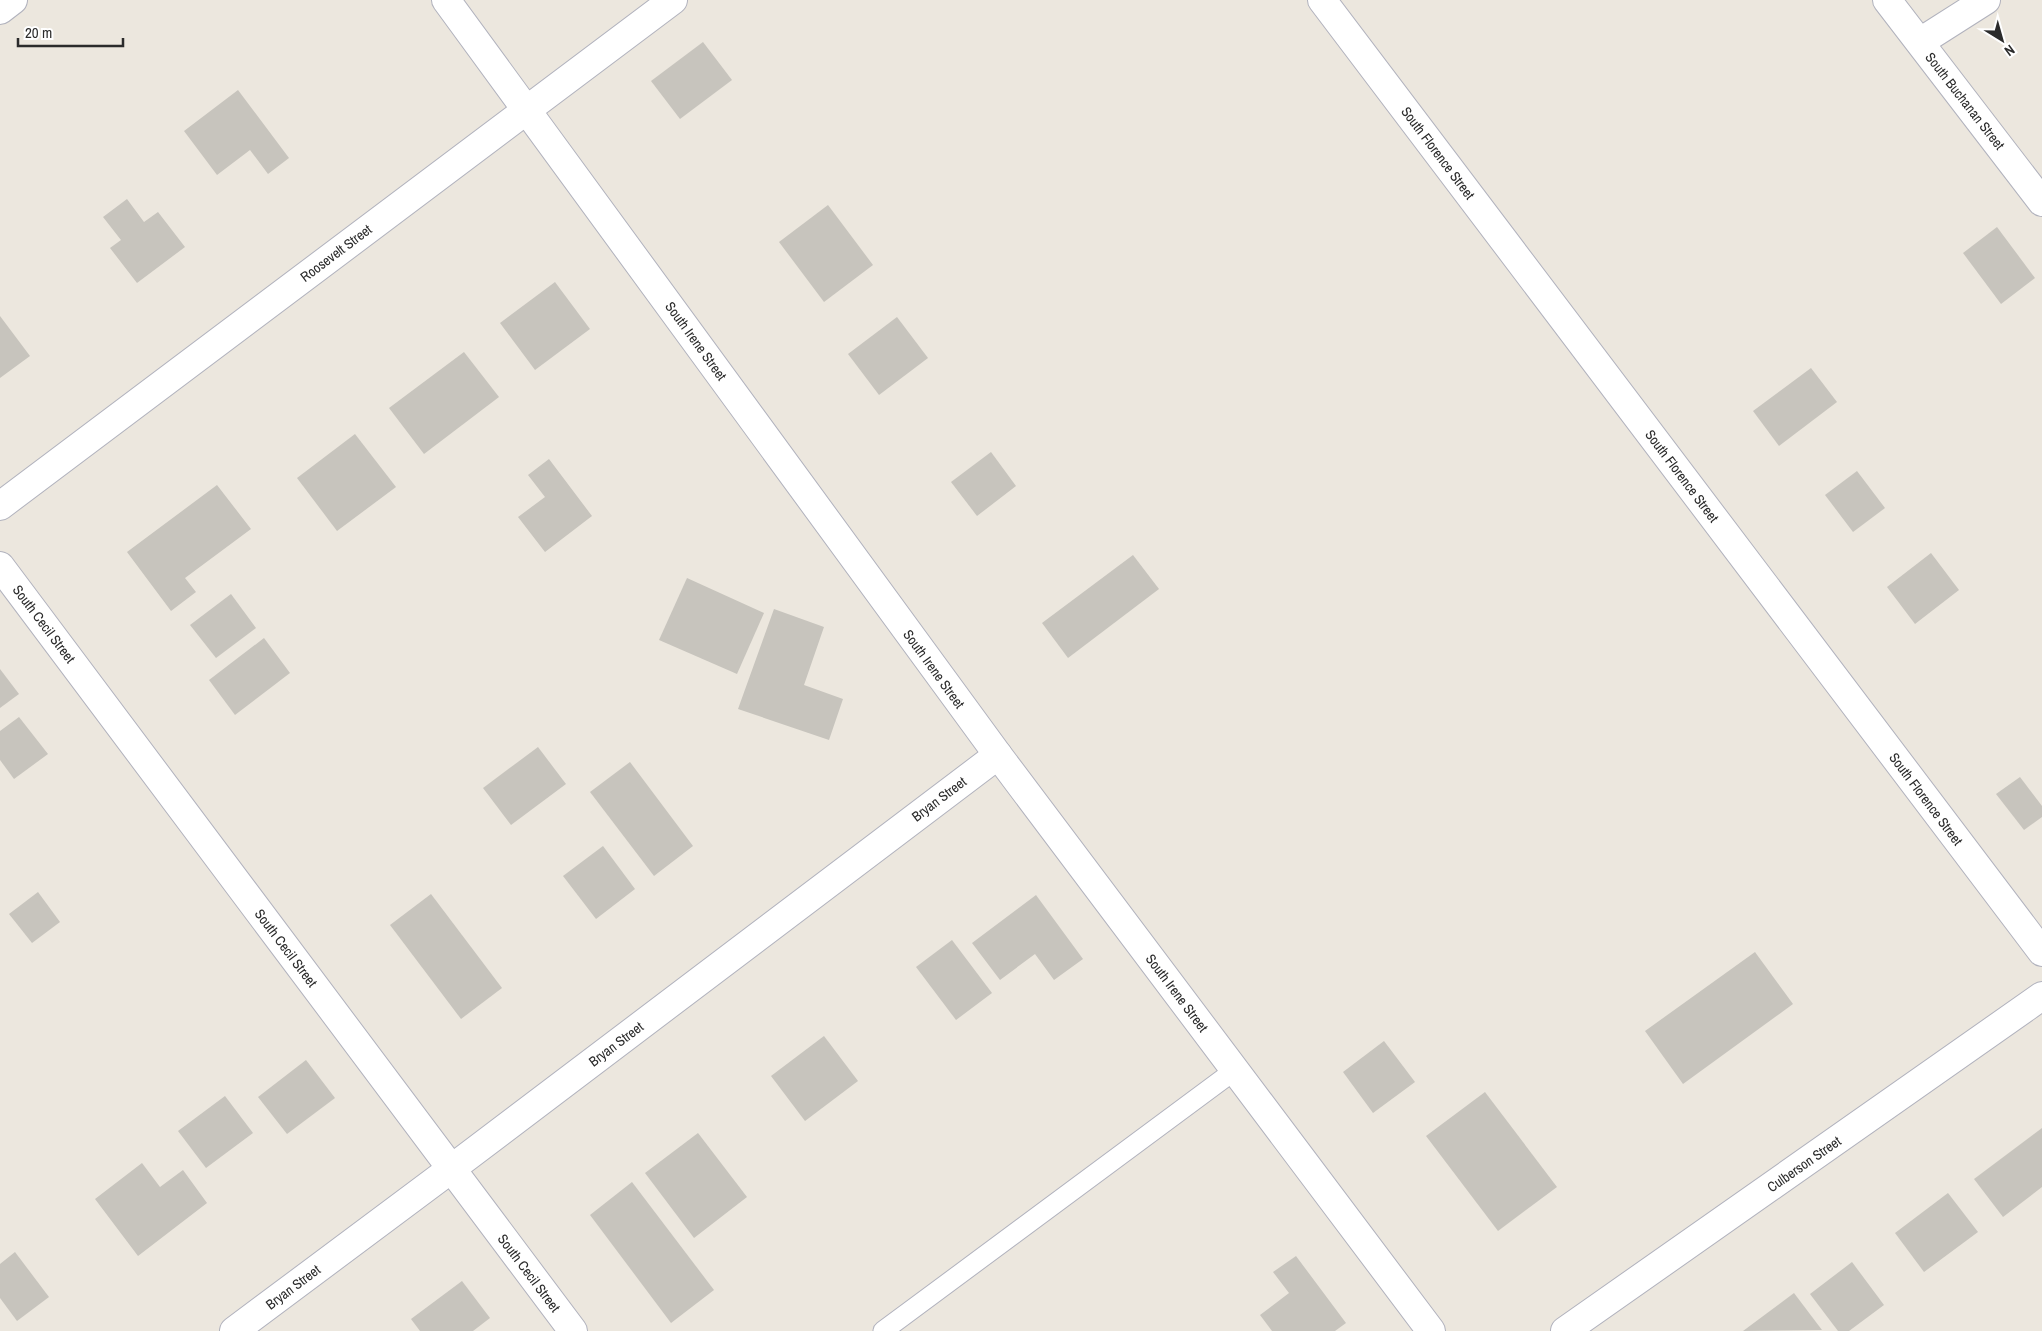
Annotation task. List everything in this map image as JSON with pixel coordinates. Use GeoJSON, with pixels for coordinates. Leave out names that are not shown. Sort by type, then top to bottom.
{"type":"FeatureCollection","features":[{"type":"Feature","properties":{"kind":"street"},"geometry":{"type":"LineString","coordinates":[[0,10],[13,0]]}},
{"type":"Feature","properties":{"kind":"street","name":"South Irene Street"},"geometry":{"type":"LineString","coordinates":[[446,0],[998,755],[1431,1331]]}},
{"type":"Feature","properties":{"kind":"street","name":"Roosevelt Street"},"geometry":{"type":"LineString","coordinates":[[0,506],[673,0]]}},
{"type":"Feature","properties":{"kind":"street","name":"South Florence Street"},"geometry":{"type":"LineString","coordinates":[[1322,0],[2042,952]]}},
{"type":"Feature","properties":{"kind":"street","name":"South Buchanan Street"},"geometry":{"type":"LineString","coordinates":[[1887,0],[2042,202]]}},
{"type":"Feature","properties":{"kind":"street"},"geometry":{"type":"LineString","coordinates":[[1920,42],[1986,0]]}},
{"type":"Feature","properties":{"kind":"street","name":"South Cecil Street"},"geometry":{"type":"LineString","coordinates":[[0,566],[573,1331]]}},
{"type":"Feature","properties":{"kind":"street","name":"Bryan Street"},"geometry":{"type":"LineString","coordinates":[[234,1331],[998,755]]}},
{"type":"Feature","properties":{"kind":"street","name":"Culberson Street"},"geometry":{"type":"LineString","coordinates":[[1565,1331],[2042,996]]}},
{"type":"Feature","properties":{"kind":"lane"},"geometry":{"type":"LineString","coordinates":[[882,1331],[1235,1070]]}},
{"type":"Feature","properties":{"kind":"building"},"geometry":{"type":"Polygon","coordinates":[[[703,42],[732,80],[680,119],[651,81],[703,42]]]}},
{"type":"Feature","properties":{"kind":"building"},"geometry":{"type":"Polygon","coordinates":[[[238,90],[289,158],[268,174],[250,150],[217,175],[184,131],[238,90]]]}},
{"type":"Feature","properties":{"kind":"building"},"geometry":{"type":"Polygon","coordinates":[[[127,199],[144,222],[158,212],[185,247],[137,283],[110,248],[121,240],[103,217],[127,199]]]}},
{"type":"Feature","properties":{"kind":"building"},"geometry":{"type":"Polygon","coordinates":[[[828,205],[873,265],[824,302],[779,242],[828,205]]]}},
{"type":"Feature","properties":{"kind":"building"},"geometry":{"type":"Polygon","coordinates":[[[1997,227],[2035,278],[2001,304],[1963,253],[1997,227]]]}},
{"type":"Feature","properties":{"kind":"building"},"geometry":{"type":"Polygon","coordinates":[[[555,282],[590,329],[535,370],[500,323],[555,282]]]}},
{"type":"Feature","properties":{"kind":"building"},"geometry":{"type":"Polygon","coordinates":[[[0,316],[30,356],[0,378],[0,316]]]}},
{"type":"Feature","properties":{"kind":"building"},"geometry":{"type":"Polygon","coordinates":[[[897,317],[928,358],[879,395],[848,354],[897,317]]]}},
{"type":"Feature","properties":{"kind":"building"},"geometry":{"type":"Polygon","coordinates":[[[464,352],[499,397],[424,454],[389,408],[464,352]]]}},
{"type":"Feature","properties":{"kind":"building"},"geometry":{"type":"Polygon","coordinates":[[[1811,368],[1837,402],[1779,446],[1753,411],[1811,368]]]}},
{"type":"Feature","properties":{"kind":"building"},"geometry":{"type":"Polygon","coordinates":[[[355,434],[396,487],[337,531],[297,478],[355,434]]]}},
{"type":"Feature","properties":{"kind":"building"},"geometry":{"type":"Polygon","coordinates":[[[991,452],[1016,486],[977,516],[951,482],[991,452]]]}},
{"type":"Feature","properties":{"kind":"building"},"geometry":{"type":"Polygon","coordinates":[[[549,459],[592,516],[545,552],[518,517],[545,497],[528,475],[549,459]]]}},
{"type":"Feature","properties":{"kind":"building"},"geometry":{"type":"Polygon","coordinates":[[[1857,471],[1885,508],[1853,532],[1825,495],[1857,471]]]}},
{"type":"Feature","properties":{"kind":"building"},"geometry":{"type":"Polygon","coordinates":[[[217,485],[251,529],[185,578],[196,592],[171,611],[127,552],[217,485]]]}},
{"type":"Feature","properties":{"kind":"building"},"geometry":{"type":"Polygon","coordinates":[[[1931,553],[1959,590],[1915,624],[1887,587],[1931,553]]]}},
{"type":"Feature","properties":{"kind":"building"},"geometry":{"type":"Polygon","coordinates":[[[1133,555],[1159,589],[1068,658],[1042,623],[1133,555]]]}},
{"type":"Feature","properties":{"kind":"building"},"geometry":{"type":"Polygon","coordinates":[[[687,578],[764,613],[737,674],[659,640],[687,578]]]}},
{"type":"Feature","properties":{"kind":"building"},"geometry":{"type":"Polygon","coordinates":[[[231,594],[256,628],[216,658],[190,625],[231,594]]]}},
{"type":"Feature","properties":{"kind":"building"},"geometry":{"type":"Polygon","coordinates":[[[774,609],[824,627],[804,685],[843,699],[829,740],[738,709],[774,609]]]}},
{"type":"Feature","properties":{"kind":"building"},"geometry":{"type":"Polygon","coordinates":[[[264,638],[290,673],[235,715],[209,680],[264,638]]]}},
{"type":"Feature","properties":{"kind":"building"},"geometry":{"type":"Polygon","coordinates":[[[0,669],[19,694],[0,708],[0,669]]]}},
{"type":"Feature","properties":{"kind":"building"},"geometry":{"type":"Polygon","coordinates":[[[19,717],[48,754],[14,779],[0,760],[0,731],[19,717]]]}},
{"type":"Feature","properties":{"kind":"building"},"geometry":{"type":"Polygon","coordinates":[[[538,747],[566,784],[511,825],[483,788],[538,747]]]}},
{"type":"Feature","properties":{"kind":"building"},"geometry":{"type":"Polygon","coordinates":[[[630,762],[693,846],[654,876],[590,792],[630,762]]]}},
{"type":"Feature","properties":{"kind":"building"},"geometry":{"type":"Polygon","coordinates":[[[2020,777],[2042,806],[2042,817],[2024,830],[1996,794],[2020,777]]]}},
{"type":"Feature","properties":{"kind":"building"},"geometry":{"type":"Polygon","coordinates":[[[603,846],[635,889],[596,919],[563,876],[603,846]]]}},
{"type":"Feature","properties":{"kind":"building"},"geometry":{"type":"Polygon","coordinates":[[[38,892],[60,922],[32,943],[9,914],[38,892]]]}},
{"type":"Feature","properties":{"kind":"building"},"geometry":{"type":"Polygon","coordinates":[[[431,894],[502,988],[461,1019],[390,925],[431,894]]]}},
{"type":"Feature","properties":{"kind":"building"},"geometry":{"type":"Polygon","coordinates":[[[1036,895],[1083,959],[1054,980],[1035,954],[1000,980],[972,943],[1036,895]]]}},
{"type":"Feature","properties":{"kind":"building"},"geometry":{"type":"Polygon","coordinates":[[[952,940],[992,993],[956,1020],[916,967],[952,940]]]}},
{"type":"Feature","properties":{"kind":"building"},"geometry":{"type":"Polygon","coordinates":[[[1755,952],[1793,1004],[1683,1084],[1645,1031],[1755,952]]]}},
{"type":"Feature","properties":{"kind":"building"},"geometry":{"type":"Polygon","coordinates":[[[824,1036],[858,1081],[805,1121],[771,1076],[824,1036]]]}},
{"type":"Feature","properties":{"kind":"building"},"geometry":{"type":"Polygon","coordinates":[[[1384,1041],[1415,1082],[1373,1113],[1343,1072],[1384,1041]]]}},
{"type":"Feature","properties":{"kind":"building"},"geometry":{"type":"Polygon","coordinates":[[[306,1060],[335,1098],[287,1134],[258,1097],[306,1060]]]}},
{"type":"Feature","properties":{"kind":"building"},"geometry":{"type":"Polygon","coordinates":[[[1485,1092],[1557,1187],[1498,1231],[1426,1136],[1485,1092]]]}},
{"type":"Feature","properties":{"kind":"building"},"geometry":{"type":"Polygon","coordinates":[[[225,1096],[253,1133],[206,1168],[178,1131],[225,1096]]]}},
{"type":"Feature","properties":{"kind":"building"},"geometry":{"type":"Polygon","coordinates":[[[2042,1128],[2042,1187],[2003,1217],[1974,1179],[2042,1128]]]}},
{"type":"Feature","properties":{"kind":"building"},"geometry":{"type":"Polygon","coordinates":[[[698,1133],[747,1197],[694,1238],[645,1173],[698,1133]]]}},
{"type":"Feature","properties":{"kind":"building"},"geometry":{"type":"Polygon","coordinates":[[[142,1163],[160,1187],[183,1170],[207,1203],[138,1256],[95,1199],[142,1163]]]}},
{"type":"Feature","properties":{"kind":"building"},"geometry":{"type":"Polygon","coordinates":[[[632,1182],[714,1290],[671,1323],[590,1215],[632,1182]]]}},
{"type":"Feature","properties":{"kind":"building"},"geometry":{"type":"Polygon","coordinates":[[[1948,1193],[1978,1232],[1924,1272],[1895,1233],[1948,1193]]]}},
{"type":"Feature","properties":{"kind":"building"},"geometry":{"type":"Polygon","coordinates":[[[15,1252],[49,1297],[17,1321],[0,1298],[0,1264],[15,1252]]]}},
{"type":"Feature","properties":{"kind":"building"},"geometry":{"type":"Polygon","coordinates":[[[1296,1256],[1346,1323],[1335,1331],[1272,1331],[1260,1315],[1289,1293],[1273,1272],[1296,1256]]]}},
{"type":"Feature","properties":{"kind":"building"},"geometry":{"type":"Polygon","coordinates":[[[1852,1262],[1884,1305],[1849,1331],[1838,1331],[1810,1294],[1852,1262]]]}},
{"type":"Feature","properties":{"kind":"building"},"geometry":{"type":"Polygon","coordinates":[[[462,1281],[490,1318],[473,1331],[420,1331],[411,1319],[462,1281]]]}},
{"type":"Feature","properties":{"kind":"building"},"geometry":{"type":"Polygon","coordinates":[[[1794,1293],[1822,1330],[1743,1331],[1794,1293]]]}}]}
